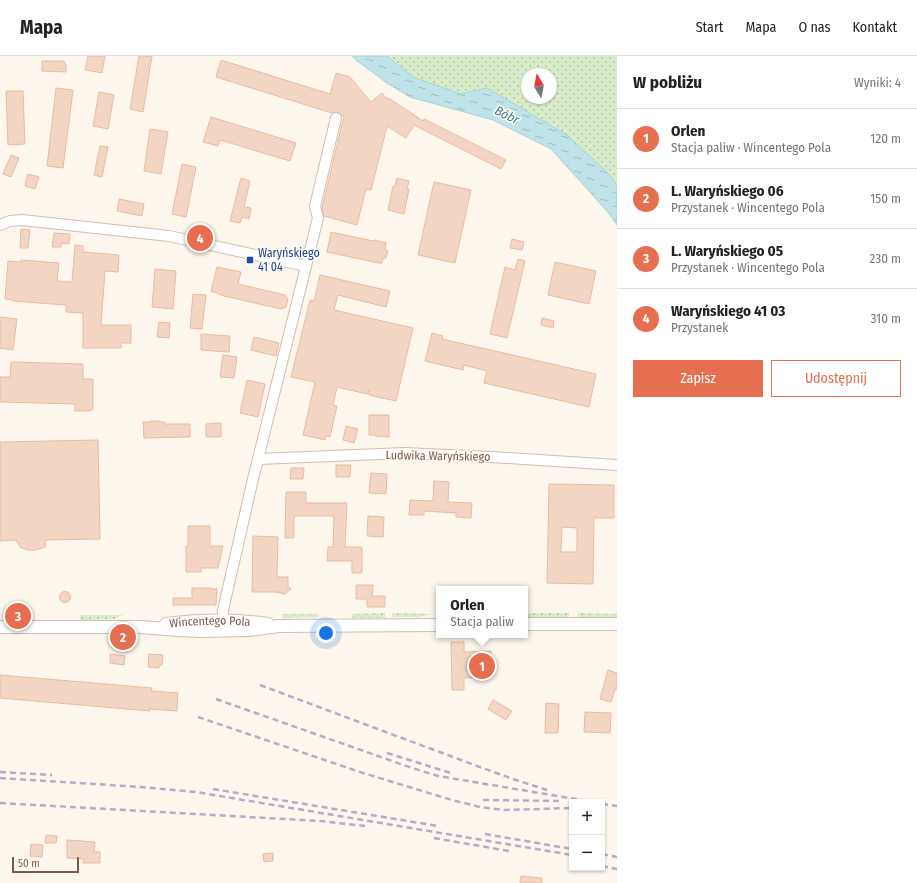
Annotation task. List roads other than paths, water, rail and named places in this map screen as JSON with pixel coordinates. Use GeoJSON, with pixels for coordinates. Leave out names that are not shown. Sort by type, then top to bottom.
{"type":"FeatureCollection","features":[{"type":"Feature","properties":{"kind":"street"},"geometry":{"type":"LineString","coordinates":[[214,631],[218,628],[222,621],[223,610],[258,459],[318,218],[315,206],[336,118]]}},
{"type":"Feature","properties":{"kind":"street"},"geometry":{"type":"LineString","coordinates":[[0,225],[10,221],[22,220],[169,236],[306,266]]}},
{"type":"Feature","properties":{"kind":"street","name":"Ludwika Waryńskiego"},"geometry":{"type":"LineString","coordinates":[[258,459],[405,453],[617,465]]}},
{"type":"Feature","properties":{"kind":"street","name":"Wincentego Pola"},"geometry":{"type":"LineString","coordinates":[[0,627],[140,626],[185,622],[222,621],[249,621],[279,626]]}},
{"type":"Feature","properties":{"kind":"street"},"geometry":{"type":"LineString","coordinates":[[528,624],[617,624]]}},
{"type":"Feature","properties":{"kind":"street","name":"Wincentego Pola"},"geometry":{"type":"LineString","coordinates":[[140,626],[178,630],[214,631],[249,630],[279,626],[436,625]]}},
{"type":"Feature","properties":{"kind":"water","name":"Bóbr"},"geometry":{"type":"Polygon","coordinates":[[[352,56],[387,56],[413,77],[461,94],[487,88],[567,135],[611,176],[617,186],[617,225],[607,211],[551,149],[493,120],[410,97],[387,83],[352,56]]]}},
{"type":"Feature","properties":{"kind":"railway"},"geometry":{"type":"LineString","coordinates":[[260,685],[477,766],[547,790]]}},
{"type":"Feature","properties":{"kind":"railway"},"geometry":{"type":"LineString","coordinates":[[216,699],[438,776],[575,799]]}},
{"type":"Feature","properties":{"kind":"railway"},"geometry":{"type":"LineString","coordinates":[[198,717],[363,773],[480,807],[504,810],[569,808]]}},
{"type":"Feature","properties":{"kind":"railway"},"geometry":{"type":"LineString","coordinates":[[387,753],[454,774]]}},
{"type":"Feature","properties":{"kind":"railway"},"geometry":{"type":"LineString","coordinates":[[0,772],[52,775]]}},
{"type":"Feature","properties":{"kind":"railway"},"geometry":{"type":"LineString","coordinates":[[0,778],[196,792],[569,854]]}},
{"type":"Feature","properties":{"kind":"railway"},"geometry":{"type":"LineString","coordinates":[[213,789],[438,826]]}},
{"type":"Feature","properties":{"kind":"railway"},"geometry":{"type":"LineString","coordinates":[[483,800],[563,801]]}},
{"type":"Feature","properties":{"kind":"railway"},"geometry":{"type":"LineString","coordinates":[[0,803],[320,821],[365,826]]}},
{"type":"Feature","properties":{"kind":"railway"},"geometry":{"type":"LineString","coordinates":[[605,804],[617,806]]}},
{"type":"Feature","properties":{"kind":"railway"},"geometry":{"type":"LineString","coordinates":[[485,834],[569,848]]}},
{"type":"Feature","properties":{"kind":"railway"},"geometry":{"type":"LineString","coordinates":[[434,838],[509,851]]}},
{"type":"Feature","properties":{"kind":"railway"},"geometry":{"type":"LineString","coordinates":[[605,855],[617,857]]}},
{"type":"Feature","properties":{"kind":"railway"},"geometry":{"type":"LineString","coordinates":[[605,867],[617,869]]}},
{"type":"Feature","properties":{"kind":"place","name":"Waryńskiego 41 03"},"geometry":{"type":"Point","coordinates":[200,238]}},
{"type":"Feature","properties":{"kind":"place","name":"Waryńskiego 41 04"},"geometry":{"type":"Point","coordinates":[250,260]}},
{"type":"Feature","properties":{"kind":"place","name":"L. Waryńskiego 05"},"geometry":{"type":"Point","coordinates":[18,616]}},
{"type":"Feature","properties":{"kind":"place","name":"L. Waryńskiego 06"},"geometry":{"type":"Point","coordinates":[123,637]}},
{"type":"Feature","properties":{"kind":"place","name":"Orlen"},"geometry":{"type":"Point","coordinates":[482,666]}}]}
